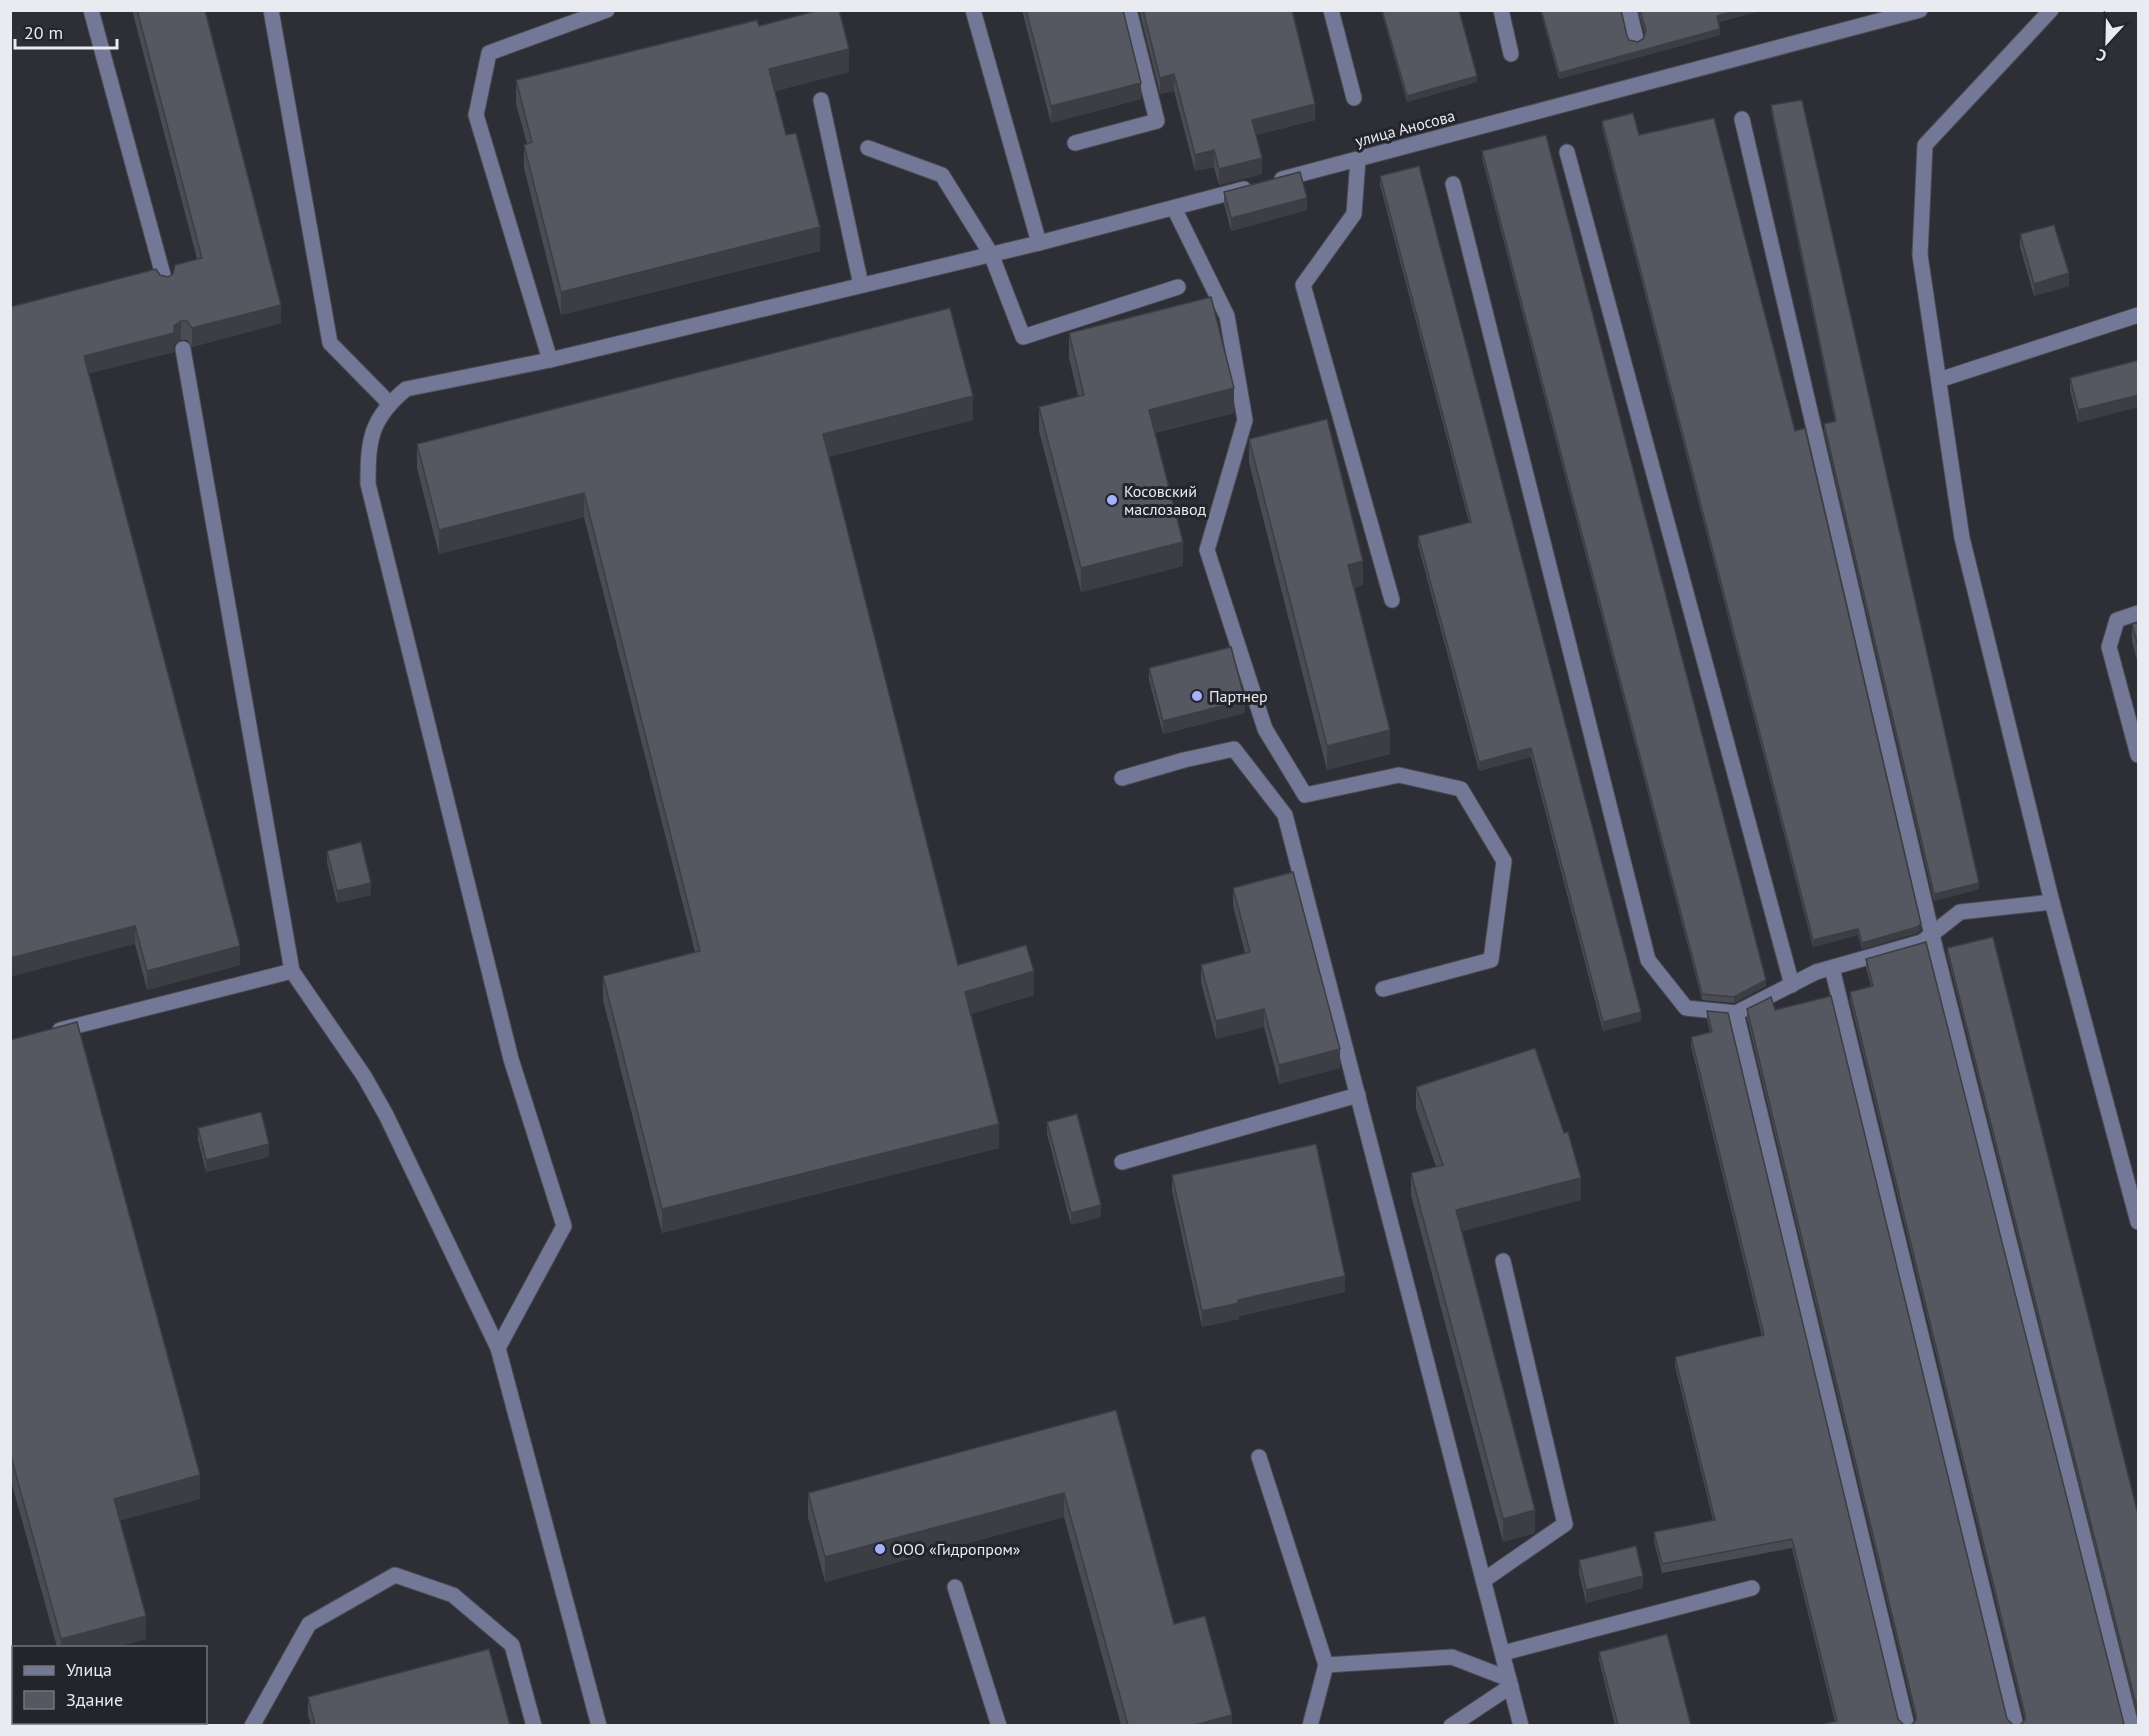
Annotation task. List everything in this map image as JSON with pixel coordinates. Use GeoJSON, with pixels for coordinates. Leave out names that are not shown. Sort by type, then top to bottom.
{"type":"FeatureCollection","features":[{"type":"Feature","properties":{"kind":"street"},"geometry":{"type":"LineString","coordinates":[[92,10],[166,286]]}},
{"type":"Feature","properties":{"kind":"street"},"geometry":{"type":"LineString","coordinates":[[271,10],[330,343],[389,403],[374,425],[368,452],[368,484],[511,1059],[564,1226],[498,1348]]}},
{"type":"Feature","properties":{"kind":"street"},"geometry":{"type":"LineString","coordinates":[[550,360],[476,115],[489,53],[608,10]]}},
{"type":"Feature","properties":{"kind":"street"},"geometry":{"type":"LineString","coordinates":[[973,10],[1039,243]]}},
{"type":"Feature","properties":{"kind":"street"},"geometry":{"type":"LineString","coordinates":[[1075,143],[1157,121],[1129,10]]}},
{"type":"Feature","properties":{"kind":"street"},"geometry":{"type":"LineString","coordinates":[[1331,10],[1354,98]]}},
{"type":"Feature","properties":{"kind":"street"},"geometry":{"type":"LineString","coordinates":[[1501,10],[1511,54]]}},
{"type":"Feature","properties":{"kind":"street"},"geometry":{"type":"LineString","coordinates":[[1629,10],[1636,39]]}},
{"type":"Feature","properties":{"kind":"street","name":"улица Аносова"},"geometry":{"type":"LineString","coordinates":[[389,403],[406,389],[550,360],[1039,243],[1920,10]]}},
{"type":"Feature","properties":{"kind":"street"},"geometry":{"type":"LineString","coordinates":[[2051,10],[1925,145],[1920,255],[1962,538],[2052,902],[2139,1222]]}},
{"type":"Feature","properties":{"kind":"street"},"geometry":{"type":"LineString","coordinates":[[821,100],[861,285]]}},
{"type":"Feature","properties":{"kind":"street"},"geometry":{"type":"LineString","coordinates":[[1742,119],[1932,934],[2131,1725]]}},
{"type":"Feature","properties":{"kind":"street"},"geometry":{"type":"LineString","coordinates":[[868,148],[942,175],[991,254],[1023,337],[1178,287]]}},
{"type":"Feature","properties":{"kind":"street"},"geometry":{"type":"LineString","coordinates":[[1567,152],[1792,985]]}},
{"type":"Feature","properties":{"kind":"street"},"geometry":{"type":"LineString","coordinates":[[1358,159],[1354,214],[1304,285],[1392,600]]}},
{"type":"Feature","properties":{"kind":"street"},"geometry":{"type":"LineString","coordinates":[[1453,184],[1648,960],[1686,1008],[1736,1013],[1816,972],[1922,942],[1960,912],[2052,902]]}},
{"type":"Feature","properties":{"kind":"street"},"geometry":{"type":"LineString","coordinates":[[1174,208],[1227,316],[1229,327],[1245,420],[1207,550],[1265,729],[1305,795],[1399,775],[1461,789],[1504,861],[1491,960],[1383,989]]}},
{"type":"Feature","properties":{"kind":"street"},"geometry":{"type":"LineString","coordinates":[[1939,380],[2139,315]]}},
{"type":"Feature","properties":{"kind":"street"},"geometry":{"type":"LineString","coordinates":[[183,349],[292,971],[364,1076],[386,1114],[498,1348],[599,1725]]}},
{"type":"Feature","properties":{"kind":"street"},"geometry":{"type":"LineString","coordinates":[[2139,613],[2117,620],[2109,647],[2139,755]]}},
{"type":"Feature","properties":{"kind":"street"},"geometry":{"type":"LineString","coordinates":[[1122,778],[1184,760],[1234,749],[1285,815],[1521,1725]]}},
{"type":"Feature","properties":{"kind":"street"},"geometry":{"type":"LineString","coordinates":[[1832,968],[2016,1725]]}},
{"type":"Feature","properties":{"kind":"street"},"geometry":{"type":"LineString","coordinates":[[44,1034],[292,971]]}},
{"type":"Feature","properties":{"kind":"street"},"geometry":{"type":"LineString","coordinates":[[1736,1013],[1907,1725]]}},
{"type":"Feature","properties":{"kind":"street"},"geometry":{"type":"LineString","coordinates":[[1122,1162],[1358,1095]]}},
{"type":"Feature","properties":{"kind":"street"},"geometry":{"type":"LineString","coordinates":[[1484,1580],[1565,1524],[1503,1261]]}},
{"type":"Feature","properties":{"kind":"street"},"geometry":{"type":"LineString","coordinates":[[1258,1457],[1326,1665],[1310,1725]]}},
{"type":"Feature","properties":{"kind":"street"},"geometry":{"type":"LineString","coordinates":[[252,1725],[309,1624],[395,1575],[453,1595],[512,1646],[534,1725]]}},
{"type":"Feature","properties":{"kind":"street"},"geometry":{"type":"LineString","coordinates":[[955,1587],[999,1725]]}},
{"type":"Feature","properties":{"kind":"street"},"geometry":{"type":"LineString","coordinates":[[1503,1653],[1752,1588]]}},
{"type":"Feature","properties":{"kind":"street"},"geometry":{"type":"LineString","coordinates":[[1326,1665],[1452,1657],[1510,1683]]}},
{"type":"Feature","properties":{"kind":"street"},"geometry":{"type":"LineString","coordinates":[[1451,1725],[1510,1683]]}},
{"type":"Feature","properties":{"kind":"building"},"geometry":{"type":"Polygon","coordinates":[[[137,10],[205,10],[281,305],[192,328],[187,321],[181,321],[174,326],[174,333],[84,356],[240,946],[147,971],[135,926],[10,958],[10,307],[156,269],[160,275],[168,277],[173,274],[175,265],[202,258],[137,10]]]}},
{"type":"Feature","properties":{"kind":"building"},"geometry":{"type":"Polygon","coordinates":[[[819,10],[839,10],[849,49],[769,69],[786,135],[796,133],[820,227],[561,292],[524,145],[532,142],[516,80],[757,20],[759,26],[819,10]]]}},
{"type":"Feature","properties":{"kind":"building"},"geometry":{"type":"Polygon","coordinates":[[[1026,10],[1123,10],[1141,83],[1051,106],[1026,10]]]}},
{"type":"Feature","properties":{"kind":"building"},"geometry":{"type":"Polygon","coordinates":[[[1143,10],[1292,10],[1315,104],[1252,120],[1262,158],[1219,169],[1214,150],[1195,155],[1174,74],[1160,78],[1143,10]]]}},
{"type":"Feature","properties":{"kind":"building"},"geometry":{"type":"Polygon","coordinates":[[[1382,10],[1459,10],[1477,76],[1407,96],[1382,10]]]}},
{"type":"Feature","properties":{"kind":"building"},"geometry":{"type":"Polygon","coordinates":[[[1541,10],[1621,10],[1629,40],[1638,42],[1643,39],[1646,31],[1640,10],[1739,10],[1717,16],[1720,29],[1559,73],[1541,10]]]}},
{"type":"Feature","properties":{"kind":"building"},"geometry":{"type":"Polygon","coordinates":[[[1802,100],[1979,883],[1934,894],[1824,424],[1836,421],[1771,105],[1802,100]]]}},
{"type":"Feature","properties":{"kind":"building"},"geometry":{"type":"Polygon","coordinates":[[[1633,113],[1639,135],[1714,118],[1795,431],[1805,428],[1921,924],[1917,927],[1862,943],[1858,929],[1813,940],[1602,121],[1633,113]]]}},
{"type":"Feature","properties":{"kind":"building"},"geometry":{"type":"Polygon","coordinates":[[[1546,135],[1766,980],[1734,997],[1702,994],[1482,151],[1546,135]]]}},
{"type":"Feature","properties":{"kind":"building"},"geometry":{"type":"Polygon","coordinates":[[[1419,166],[1641,1012],[1603,1022],[1531,748],[1479,762],[1418,536],[1471,522],[1380,176],[1419,166]]]}},
{"type":"Feature","properties":{"kind":"building"},"geometry":{"type":"Polygon","coordinates":[[[1300,172],[1307,198],[1231,218],[1224,192],[1300,172]]]}},
{"type":"Feature","properties":{"kind":"building"},"geometry":{"type":"Polygon","coordinates":[[[2054,225],[2069,273],[2034,284],[2020,234],[2054,225]]]}},
{"type":"Feature","properties":{"kind":"building","name":"Косовский маслозавод"},"geometry":{"type":"Polygon","coordinates":[[[1211,297],[1234,388],[1149,410],[1183,542],[1081,568],[1039,407],[1084,395],[1069,333],[1211,297]]]}},
{"type":"Feature","properties":{"kind":"building"},"geometry":{"type":"Polygon","coordinates":[[[950,308],[973,396],[823,434],[958,965],[1026,945],[1034,971],[965,992],[999,1124],[662,1209],[603,976],[700,951],[584,493],[439,530],[417,444],[950,308]]]}},
{"type":"Feature","properties":{"kind":"building"},"geometry":{"type":"Polygon","coordinates":[[[2139,360],[2139,395],[2078,410],[2070,378],[2139,360]]]}},
{"type":"Feature","properties":{"kind":"building"},"geometry":{"type":"Polygon","coordinates":[[[1327,419],[1363,561],[1348,565],[1390,730],[1327,746],[1249,439],[1327,419]]]}},
{"type":"Feature","properties":{"kind":"building"},"geometry":{"type":"Polygon","coordinates":[[[2139,622],[2139,649],[2132,624],[2139,622]]]}},
{"type":"Feature","properties":{"kind":"building","name":"Партнер"},"geometry":{"type":"Polygon","coordinates":[[[1231,647],[1245,700],[1163,721],[1149,668],[1231,647]]]}},
{"type":"Feature","properties":{"kind":"building"},"geometry":{"type":"Polygon","coordinates":[[[361,842],[371,883],[337,891],[327,851],[361,842]]]}},
{"type":"Feature","properties":{"kind":"building"},"geometry":{"type":"Polygon","coordinates":[[[1293,872],[1340,1049],[1279,1065],[1264,1009],[1216,1021],[1201,965],[1250,952],[1233,888],[1293,872]]]}},
{"type":"Feature","properties":{"kind":"building"},"geometry":{"type":"Polygon","coordinates":[[[1993,937],[2139,1518],[2139,1716],[1947,948],[1993,937]]]}},
{"type":"Feature","properties":{"kind":"building"},"geometry":{"type":"Polygon","coordinates":[[[1926,942],[2124,1724],[2122,1725],[2020,1725],[2025,1720],[2025,1715],[1850,992],[1873,986],[1866,959],[1926,942]]]}},
{"type":"Feature","properties":{"kind":"building"},"geometry":{"type":"Polygon","coordinates":[[[1831,996],[2007,1719],[2013,1725],[1911,1725],[1916,1720],[1916,1715],[1747,1009],[1771,997],[1775,1010],[1831,996]]]}},
{"type":"Feature","properties":{"kind":"building"},"geometry":{"type":"Polygon","coordinates":[[[1707,1011],[1728,1013],[1898,1719],[1904,1725],[1819,1725],[1837,1721],[1792,1539],[1662,1564],[1654,1532],[1715,1520],[1675,1357],[1764,1335],[1691,1037],[1712,1032],[1707,1011]]]}},
{"type":"Feature","properties":{"kind":"building"},"geometry":{"type":"Polygon","coordinates":[[[77,1022],[200,1475],[114,1499],[146,1616],[61,1639],[10,1453],[10,1040],[77,1022]]]}},
{"type":"Feature","properties":{"kind":"building"},"geometry":{"type":"Polygon","coordinates":[[[1535,1048],[1564,1133],[1568,1132],[1581,1178],[1456,1210],[1535,1510],[1503,1519],[1411,1173],[1443,1165],[1416,1087],[1535,1048]]]}},
{"type":"Feature","properties":{"kind":"building"},"geometry":{"type":"Polygon","coordinates":[[[261,1112],[269,1144],[206,1160],[198,1128],[261,1112]]]}},
{"type":"Feature","properties":{"kind":"building"},"geometry":{"type":"Polygon","coordinates":[[[1077,1114],[1101,1205],[1071,1213],[1047,1122],[1077,1114]]]}},
{"type":"Feature","properties":{"kind":"building"},"geometry":{"type":"Polygon","coordinates":[[[1316,1144],[1345,1276],[1238,1300],[1239,1303],[1202,1311],[1172,1175],[1316,1144]]]}},
{"type":"Feature","properties":{"kind":"building","name":"ООО «Гидропром»"},"geometry":{"type":"Polygon","coordinates":[[[1116,1410],[1174,1624],[1205,1616],[1232,1715],[1195,1725],[1128,1725],[1064,1493],[825,1557],[808,1493],[1116,1410]]]}},
{"type":"Feature","properties":{"kind":"building"},"geometry":{"type":"Polygon","coordinates":[[[1636,1546],[1643,1576],[1586,1590],[1579,1560],[1636,1546]]]}},
{"type":"Feature","properties":{"kind":"building"},"geometry":{"type":"Polygon","coordinates":[[[1667,1634],[1691,1725],[1618,1725],[1599,1652],[1667,1634]]]}},
{"type":"Feature","properties":{"kind":"building"},"geometry":{"type":"Polygon","coordinates":[[[489,1649],[510,1725],[315,1725],[308,1697],[489,1649]]]}},
{"type":"Feature","properties":{"kind":"place","name":"Косовский маслозавод"},"geometry":{"type":"Point","coordinates":[1112,500]}},
{"type":"Feature","properties":{"kind":"place","name":"Партнер"},"geometry":{"type":"Point","coordinates":[1197,696]}},
{"type":"Feature","properties":{"kind":"place","name":"ООО «Гидропром»"},"geometry":{"type":"Point","coordinates":[880,1549]}}]}
